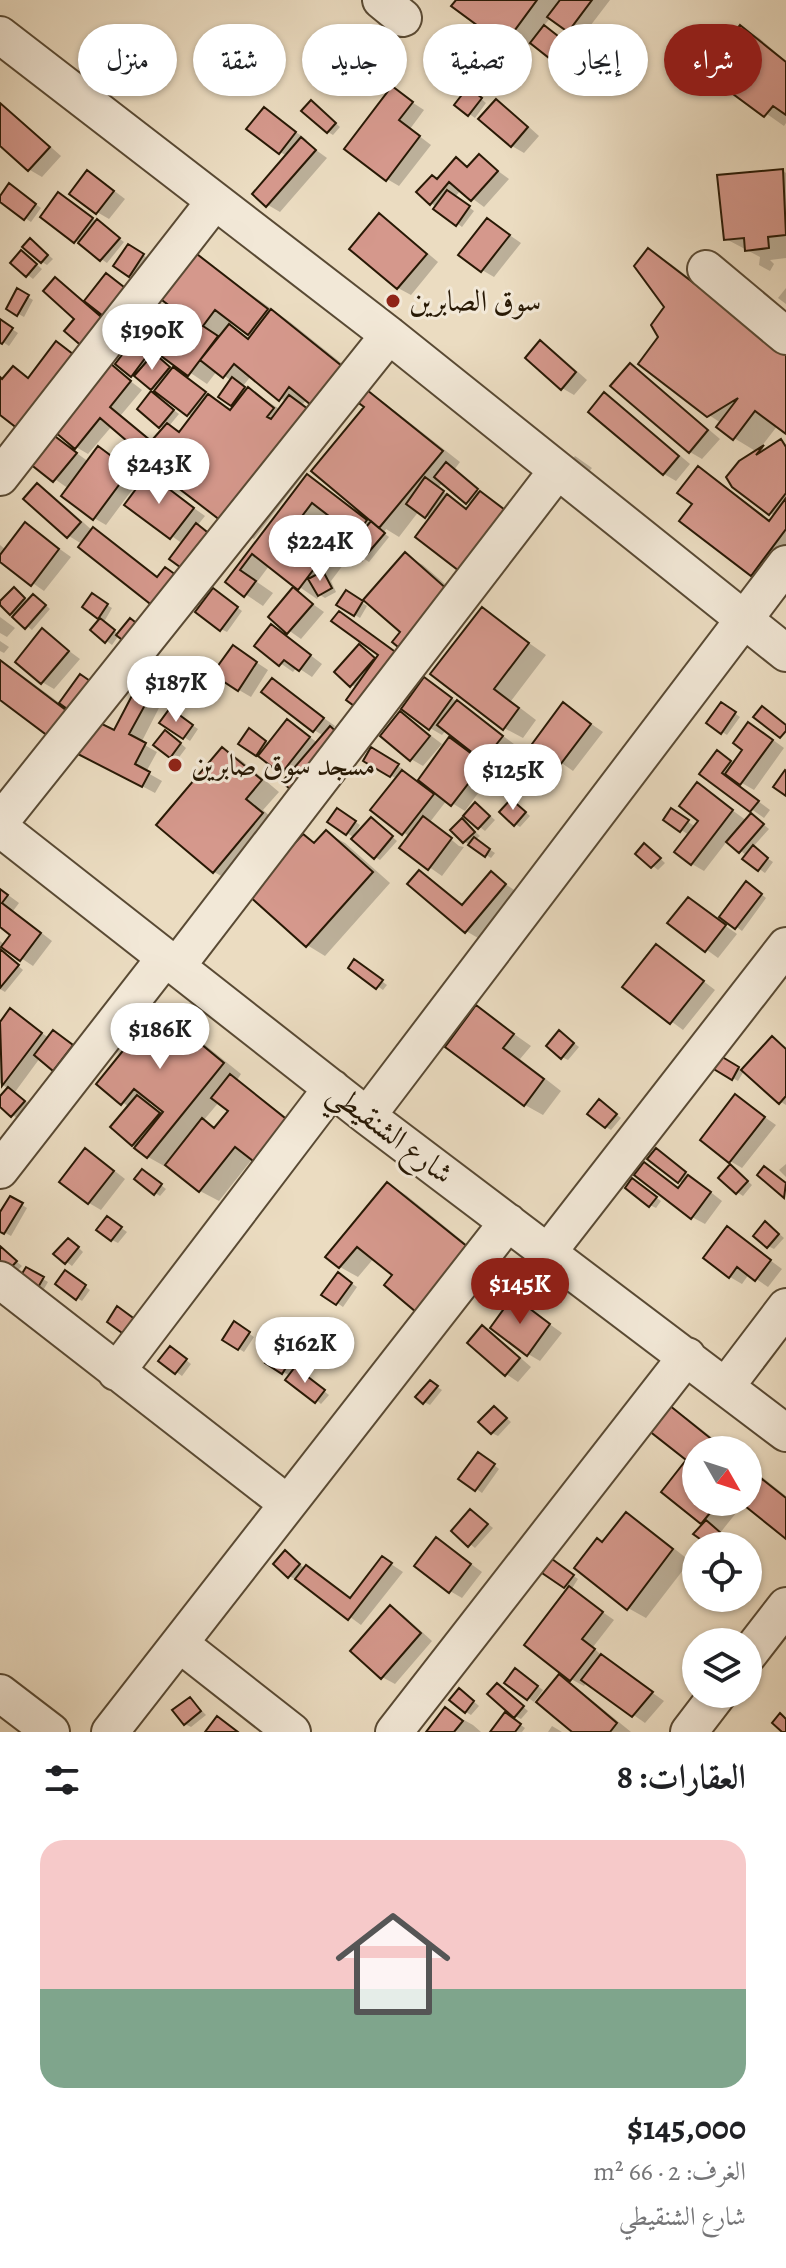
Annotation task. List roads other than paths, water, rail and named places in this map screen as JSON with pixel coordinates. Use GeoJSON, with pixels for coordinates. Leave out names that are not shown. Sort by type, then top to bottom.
{"type":"FeatureCollection","features":[{"type":"Feature","properties":{"kind":"street"},"geometry":{"type":"LineString","coordinates":[[0,35],[389,335],[786,653]]}},
{"type":"Feature","properties":{"kind":"street"},"geometry":{"type":"LineString","coordinates":[[0,477],[215,201]]}},
{"type":"Feature","properties":{"kind":"street"},"geometry":{"type":"LineString","coordinates":[[706,269],[786,336]]}},
{"type":"Feature","properties":{"kind":"street"},"geometry":{"type":"LineString","coordinates":[[0,822],[389,335]]}},
{"type":"Feature","properties":{"kind":"street"},"geometry":{"type":"LineString","coordinates":[[0,1170],[171,962],[557,471]]}},
{"type":"Feature","properties":{"kind":"street"},"geometry":{"type":"LineString","coordinates":[[367,1116],[786,564]]}},
{"type":"Feature","properties":{"kind":"street","name":"شارع الشنقيطي"},"geometry":{"type":"LineString","coordinates":[[0,828],[367,1116],[786,1433]]}},
{"type":"Feature","properties":{"kind":"street"},"geometry":{"type":"LineString","coordinates":[[548,1252],[786,946]]}},
{"type":"Feature","properties":{"kind":"street"},"geometry":{"type":"LineString","coordinates":[[116,1372],[332,1088]]}},
{"type":"Feature","properties":{"kind":"street"},"geometry":{"type":"LineString","coordinates":[[110,1732],[508,1222]]}},
{"type":"Feature","properties":{"kind":"street"},"geometry":{"type":"LineString","coordinates":[[0,1280],[288,1504]]}},
{"type":"Feature","properties":{"kind":"street"},"geometry":{"type":"LineString","coordinates":[[726,1386],[786,1307]]}},
{"type":"Feature","properties":{"kind":"street"},"geometry":{"type":"LineString","coordinates":[[394,1732],[687,1356]]}},
{"type":"Feature","properties":{"kind":"street"},"geometry":{"type":"LineString","coordinates":[[762,1637],[786,1606]]}},
{"type":"Feature","properties":{"kind":"street"},"geometry":{"type":"LineString","coordinates":[[180,1644],[292,1732]]}},
{"type":"Feature","properties":{"kind":"street"},"geometry":{"type":"LineString","coordinates":[[0,1693],[51,1732]]}},
{"type":"Feature","properties":{"kind":"street"},"geometry":{"type":"LineString","coordinates":[[689,1732],[707,1708]]}},
{"type":"Feature","properties":{"kind":"place","name":"سوق الصابرين"},"geometry":{"type":"Point","coordinates":[393,301]}},
{"type":"Feature","properties":{"kind":"place","name":"مسجد سوق صابرين"},"geometry":{"type":"Point","coordinates":[175,765]}}]}
